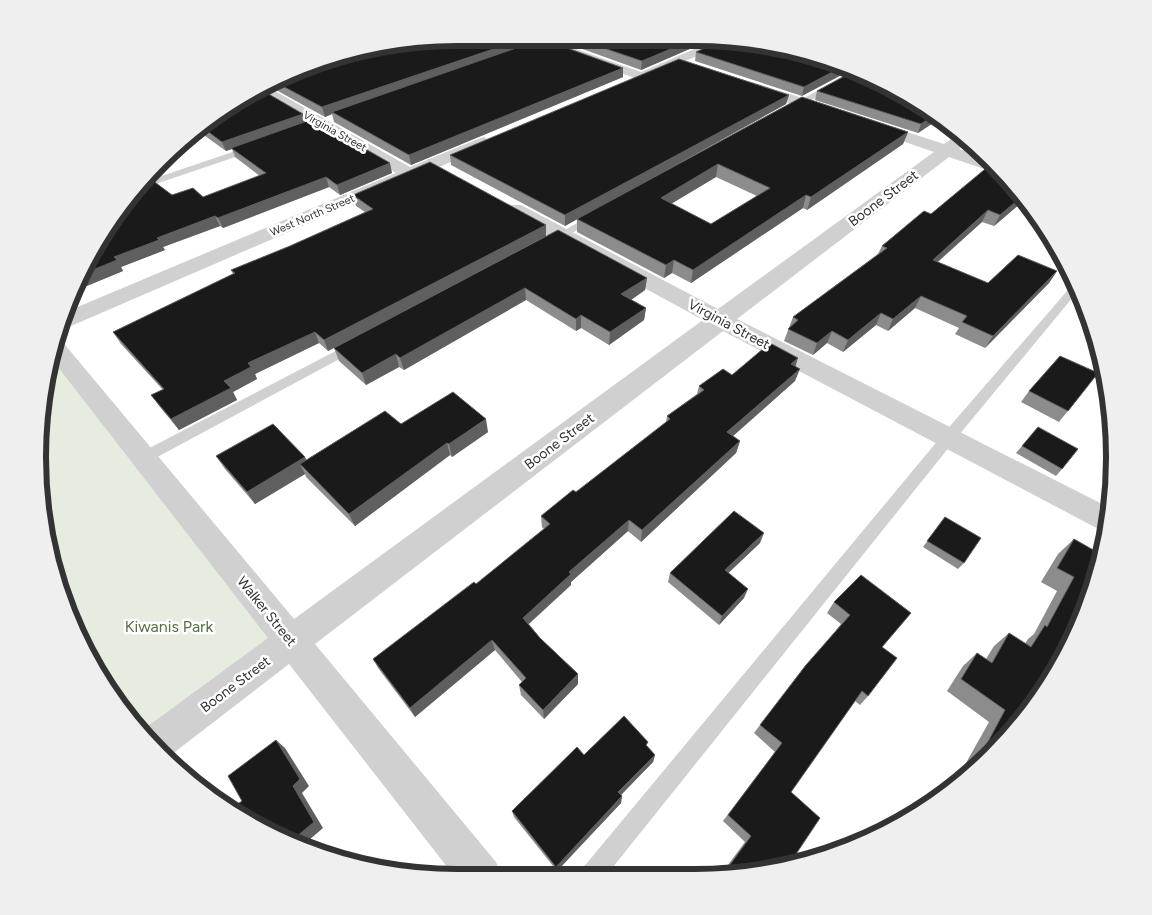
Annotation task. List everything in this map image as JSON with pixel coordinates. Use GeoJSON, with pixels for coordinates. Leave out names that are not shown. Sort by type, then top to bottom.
{"type":"FeatureCollection","features":[{"type":"Feature","properties":{"kind":"street"},"geometry":{"type":"LineString","coordinates":[[546,46],[640,76]]}},
{"type":"Feature","properties":{"kind":"street"},"geometry":{"type":"LineString","coordinates":[[613,88],[711,47]]}},
{"type":"Feature","properties":{"kind":"street"},"geometry":{"type":"LineString","coordinates":[[677,61],[694,67]]}},
{"type":"Feature","properties":{"kind":"street"},"geometry":{"type":"LineString","coordinates":[[739,82],[851,119],[955,144],[972,154]]}},
{"type":"Feature","properties":{"kind":"street","name":"Virginia Street"},"geometry":{"type":"LineString","coordinates":[[268,93],[410,174]]}},
{"type":"Feature","properties":{"kind":"street","name":"West North Street"},"geometry":{"type":"LineString","coordinates":[[71,318],[496,138]]}},
{"type":"Feature","properties":{"kind":"street","name":"Boone Street"},"geometry":{"type":"LineString","coordinates":[[159,740],[955,144]]}},
{"type":"Feature","properties":{"kind":"street"},"geometry":{"type":"LineString","coordinates":[[432,164],[458,178]]}},
{"type":"Feature","properties":{"kind":"street","name":"Virginia Street"},"geometry":{"type":"LineString","coordinates":[[493,197],[553,239],[720,320],[949,436],[1101,517]]}},
{"type":"Feature","properties":{"kind":"street","name":"Walker Street"},"geometry":{"type":"LineString","coordinates":[[60,353],[475,869]]}},
{"type":"Feature","properties":{"kind":"lane"},"geometry":{"type":"LineString","coordinates":[[784,111],[848,76]]}},
{"type":"Feature","properties":{"kind":"lane"},"geometry":{"type":"LineString","coordinates":[[151,183],[258,146]]}},
{"type":"Feature","properties":{"kind":"lane"},"geometry":{"type":"LineString","coordinates":[[553,239],[604,211]]}},
{"type":"Feature","properties":{"kind":"lane"},"geometry":{"type":"LineString","coordinates":[[597,869],[949,436],[1071,292]]}},
{"type":"Feature","properties":{"kind":"lane"},"geometry":{"type":"LineString","coordinates":[[143,458],[361,342]]}},
{"type":"Feature","properties":{"kind":"green space","name":"Kiwanis Park"},"geometry":{"type":"Polygon","coordinates":[[[60,353],[292,642],[159,740],[131,708],[101,663],[78,615],[68,590],[54,538],[47,484],[46,458],[50,404],[60,353]]]}},
{"type":"Feature","properties":{"kind":"building"},"geometry":{"type":"Polygon","coordinates":[[[502,46],[322,107],[283,86],[325,68],[377,54],[431,47],[502,46]]]}},
{"type":"Feature","properties":{"kind":"building"},"geometry":{"type":"Polygon","coordinates":[[[522,46],[562,46],[623,68],[409,155],[332,112],[522,46]]]}},
{"type":"Feature","properties":{"kind":"building"},"geometry":{"type":"Polygon","coordinates":[[[598,46],[678,46],[642,61],[598,46]]]}},
{"type":"Feature","properties":{"kind":"building"},"geometry":{"type":"Polygon","coordinates":[[[708,47],[748,50],[801,60],[834,71],[804,87],[696,52],[708,47]]]}},
{"type":"Feature","properties":{"kind":"building"},"geometry":{"type":"Polygon","coordinates":[[[679,59],[789,95],[565,215],[450,155],[679,59]]]}},
{"type":"Feature","properties":{"kind":"building"},"geometry":{"type":"Polygon","coordinates":[[[846,75],[900,101],[928,119],[921,124],[817,91],[846,75]]]}},
{"type":"Feature","properties":{"kind":"building"},"geometry":{"type":"Polygon","coordinates":[[[267,93],[303,114],[222,142],[207,131],[252,101],[267,93]]]}},
{"type":"Feature","properties":{"kind":"building"},"geometry":{"type":"Polygon","coordinates":[[[802,97],[908,132],[811,197],[806,195],[693,270],[674,260],[666,265],[577,219],[802,97]],[[718,164],[661,198],[711,224],[770,188],[718,164]]]}},
{"type":"Feature","properties":{"kind":"building"},"geometry":{"type":"Polygon","coordinates":[[[313,119],[390,163],[337,185],[326,177],[218,218],[215,216],[157,238],[159,240],[114,257],[117,260],[92,270],[101,252],[131,207],[153,181],[172,195],[193,188],[203,197],[266,173],[231,148],[313,119]]]}},
{"type":"Feature","properties":{"kind":"building"},"geometry":{"type":"Polygon","coordinates":[[[430,162],[546,225],[324,340],[315,332],[248,363],[251,367],[224,381],[231,388],[171,419],[151,395],[164,389],[113,332],[235,273],[231,270],[373,209],[353,195],[430,162]]]}},
{"type":"Feature","properties":{"kind":"building"},"geometry":{"type":"Polygon","coordinates":[[[986,168],[1016,201],[1000,215],[988,210],[933,260],[988,283],[1018,255],[1057,271],[993,336],[962,322],[967,316],[921,296],[893,319],[881,313],[848,340],[832,331],[817,343],[788,329],[798,320],[793,317],[887,248],[882,246],[924,211],[931,214],[986,168]]]}},
{"type":"Feature","properties":{"kind":"building"},"geometry":{"type":"Polygon","coordinates":[[[558,230],[647,278],[621,294],[646,308],[610,332],[581,315],[576,319],[525,288],[400,358],[396,354],[362,373],[334,348],[558,230]]]}},
{"type":"Feature","properties":{"kind":"building"},"geometry":{"type":"Polygon","coordinates":[[[770,343],[798,358],[791,364],[800,369],[727,432],[740,441],[642,530],[629,520],[569,572],[571,574],[523,618],[540,638],[578,674],[543,710],[519,685],[526,678],[492,640],[410,708],[373,659],[474,582],[476,584],[550,524],[541,516],[573,490],[576,492],[670,419],[667,416],[704,390],[699,386],[723,369],[732,375],[770,343]]]}},
{"type":"Feature","properties":{"kind":"building"},"geometry":{"type":"Polygon","coordinates":[[[1060,356],[1097,373],[1068,411],[1029,391],[1060,356]]]}},
{"type":"Feature","properties":{"kind":"building"},"geometry":{"type":"Polygon","coordinates":[[[453,392],[486,419],[449,444],[447,443],[349,514],[300,464],[385,411],[401,424],[453,392]]]}},
{"type":"Feature","properties":{"kind":"building"},"geometry":{"type":"Polygon","coordinates":[[[273,424],[305,457],[247,492],[216,456],[273,424]]]}},
{"type":"Feature","properties":{"kind":"building"},"geometry":{"type":"Polygon","coordinates":[[[1038,427],[1078,449],[1062,469],[1022,446],[1038,427]]]}},
{"type":"Feature","properties":{"kind":"building"},"geometry":{"type":"Polygon","coordinates":[[[734,511],[764,533],[725,570],[748,589],[722,616],[670,573],[734,511]]]}},
{"type":"Feature","properties":{"kind":"building"},"geometry":{"type":"Polygon","coordinates":[[[945,517],[981,538],[964,563],[927,541],[945,517]]]}},
{"type":"Feature","properties":{"kind":"building"},"geometry":{"type":"Polygon","coordinates":[[[1074,539],[1095,551],[1084,590],[1051,663],[1021,708],[984,749],[1005,710],[961,679],[977,653],[992,663],[1009,633],[1031,647],[1045,625],[1047,627],[1074,577],[1057,568],[1074,539]]]}},
{"type":"Feature","properties":{"kind":"building"},"geometry":{"type":"Polygon","coordinates":[[[861,575],[911,613],[882,647],[897,658],[868,696],[862,691],[791,792],[820,818],[794,857],[728,867],[751,836],[728,815],[782,743],[760,725],[806,665],[850,615],[834,602],[861,575]]]}},
{"type":"Feature","properties":{"kind":"building"},"geometry":{"type":"Polygon","coordinates":[[[624,716],[648,742],[646,745],[655,755],[618,792],[622,796],[556,867],[512,811],[577,747],[584,755],[624,716]]]}},
{"type":"Feature","properties":{"kind":"building"},"geometry":{"type":"Polygon","coordinates":[[[276,740],[300,779],[293,786],[314,822],[297,836],[252,814],[237,804],[242,801],[228,776],[276,740]]]}}]}
